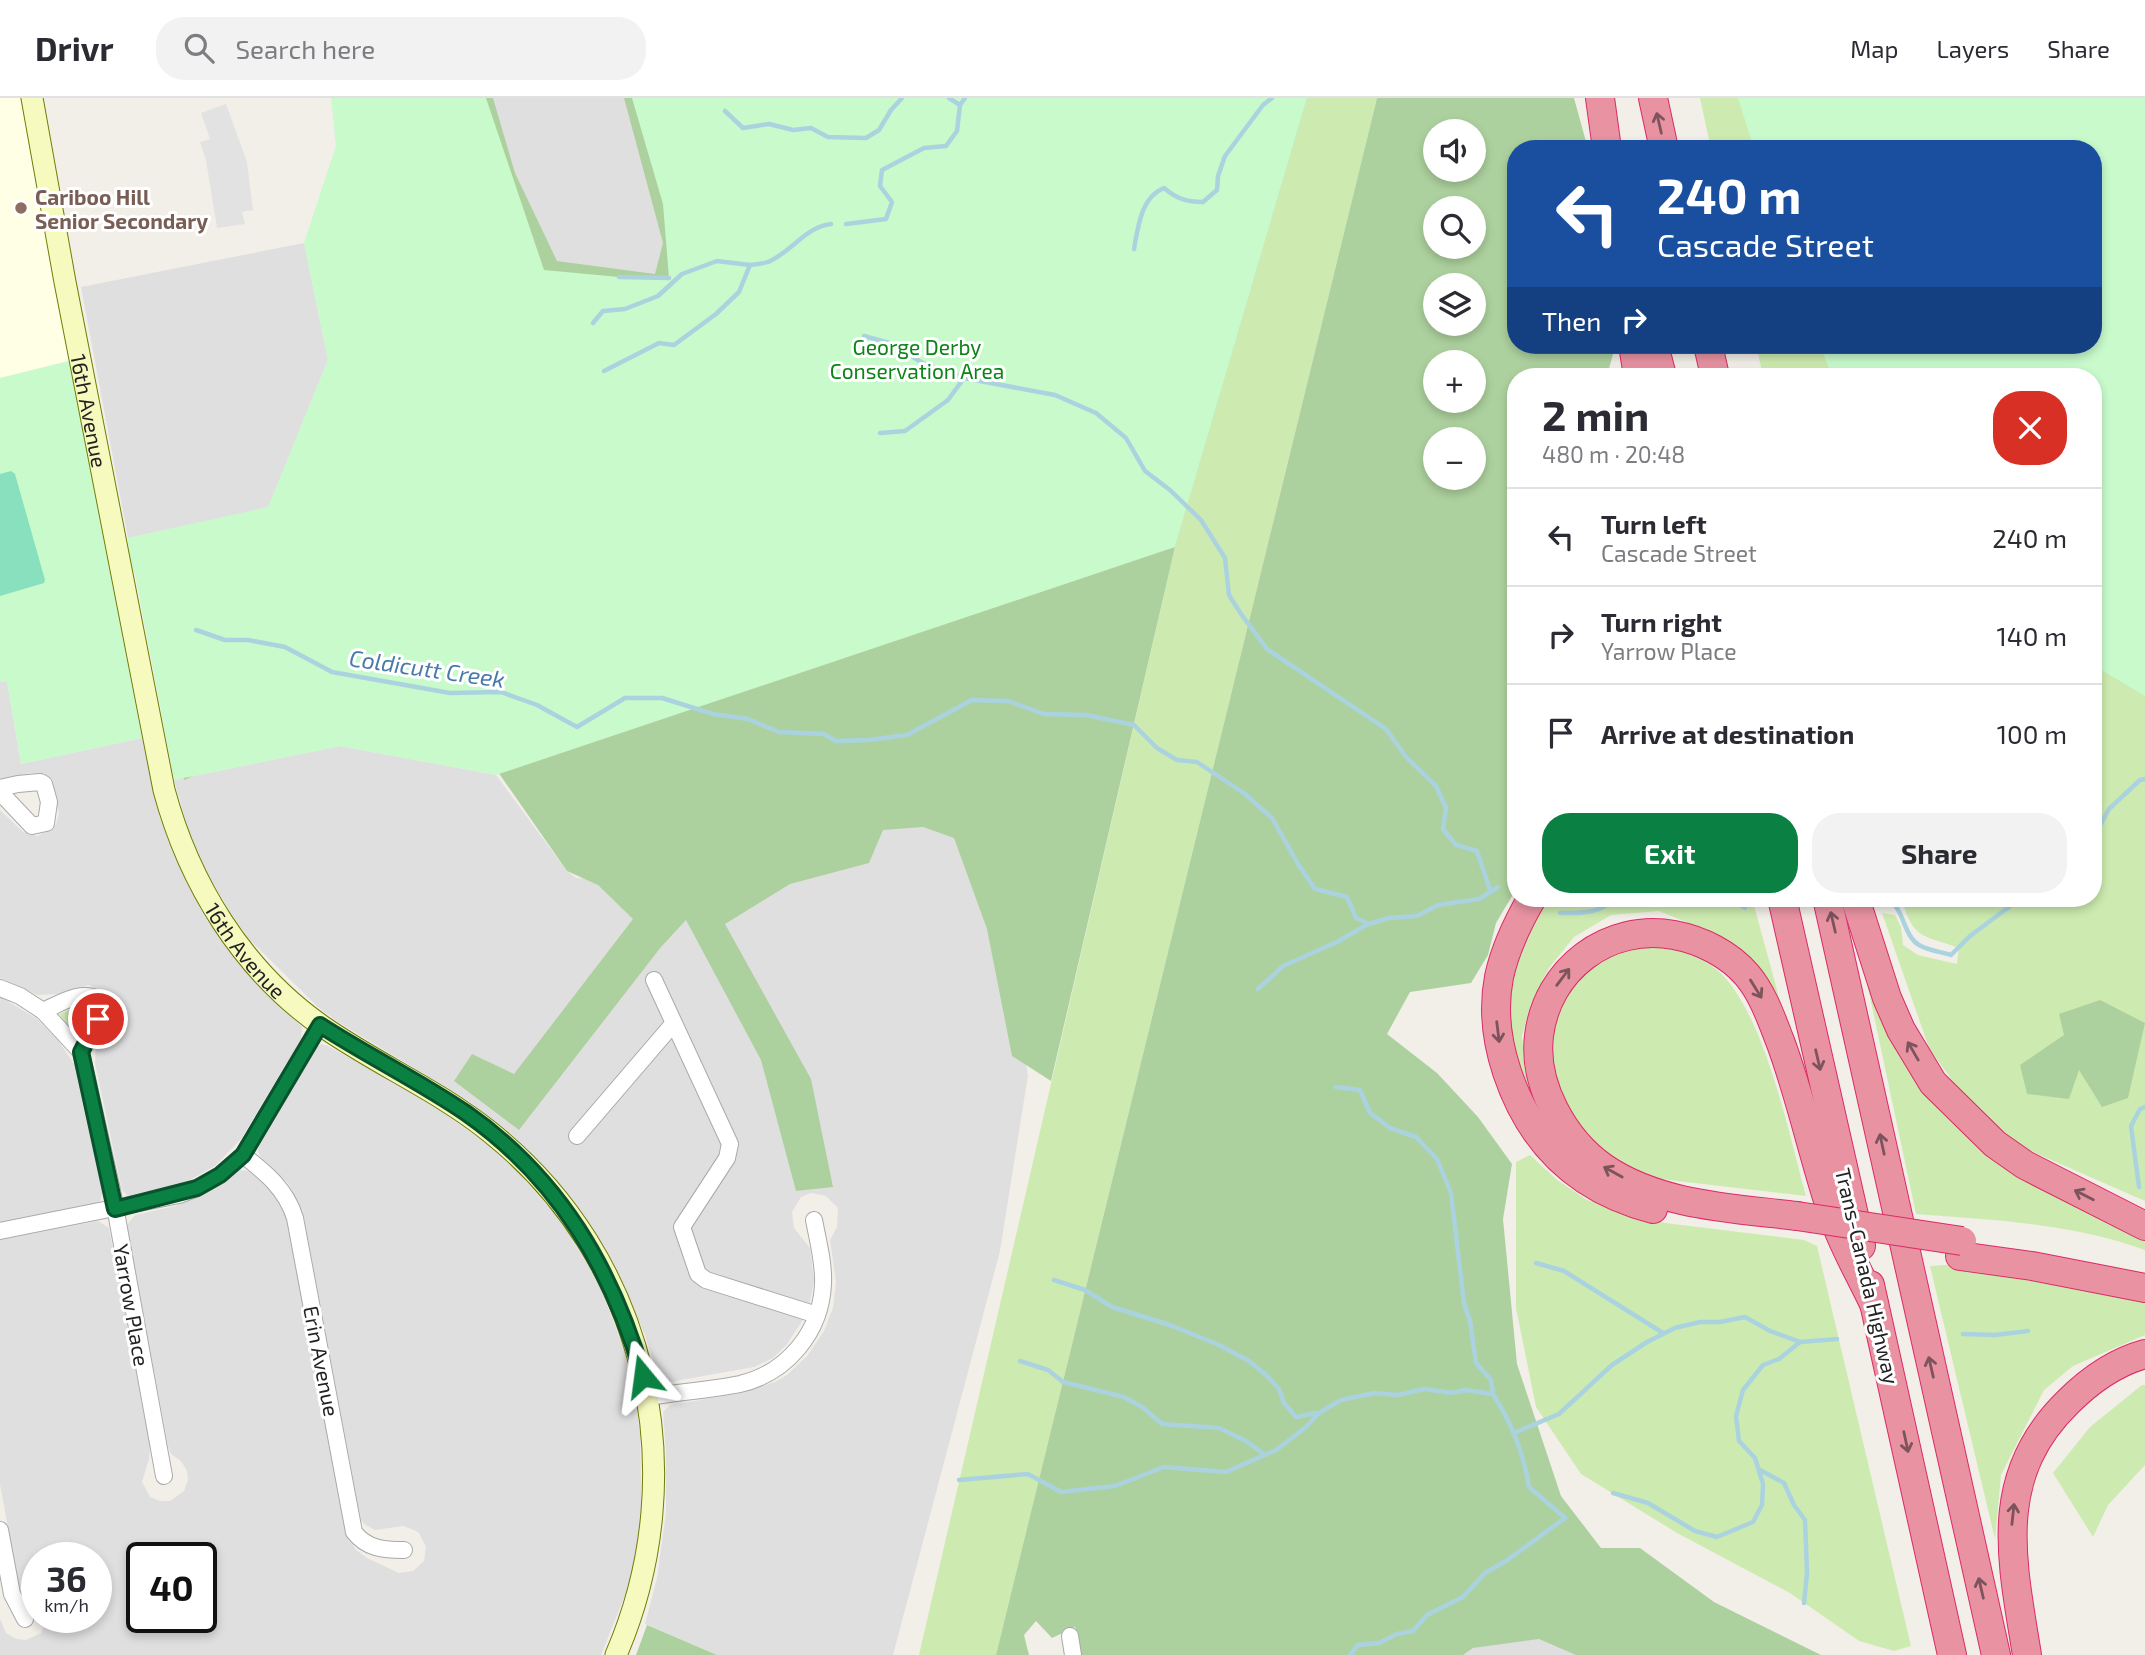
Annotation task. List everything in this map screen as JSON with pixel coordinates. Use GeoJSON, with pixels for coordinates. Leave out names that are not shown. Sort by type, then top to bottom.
{"type":"FeatureCollection","features":[{"type":"Feature","properties":{"kind":"highway"},"geometry":{"type":"LineString","coordinates":[[1600,98],[1606,140]]}},
{"type":"Feature","properties":{"kind":"highway"},"geometry":{"type":"LineString","coordinates":[[1653,98],[1662,140]]}},
{"type":"Feature","properties":{"kind":"highway"},"geometry":{"type":"LineString","coordinates":[[1528,907],[1510,942],[1499,977],[1496,1001],[1497,1032],[1503,1060],[1513,1091],[1533,1130],[1571,1169],[1598,1188],[1623,1200],[1681,1216],[1796,1224]]}},
{"type":"Feature","properties":{"kind":"highway","name":"Trans-Canada Highway"},"geometry":{"type":"LineString","coordinates":[[1784,907],[1952,1655]]}},
{"type":"Feature","properties":{"kind":"highway","name":"Trans-Canada Highway"},"geometry":{"type":"LineString","coordinates":[[1829,907],[1996,1655]]}},
{"type":"Feature","properties":{"kind":"highway"},"geometry":{"type":"LineString","coordinates":[[1858,907],[1886,998],[1901,1030],[1933,1083],[1995,1144],[2025,1165],[2145,1226]]}},
{"type":"Feature","properties":{"kind":"highway"},"geometry":{"type":"LineString","coordinates":[[1874,1304],[1832,1216],[1798,1097],[1772,1020],[1746,974],[1729,959],[1700,942],[1667,934],[1646,932],[1629,935],[1609,940],[1590,950],[1569,969],[1554,990],[1543,1016],[1539,1037],[1542,1076],[1558,1117],[1603,1167],[1645,1188],[1796,1224],[1961,1248],[2064,1255],[2145,1273]]}},
{"type":"Feature","properties":{"kind":"highway"},"geometry":{"type":"LineString","coordinates":[[1961,1248],[2145,1288]]}},
{"type":"Feature","properties":{"kind":"highway"},"geometry":{"type":"LineString","coordinates":[[2027,1655],[2011,1544],[2017,1486],[2026,1460],[2048,1422],[2079,1390],[2118,1366],[2145,1354]]}},
{"type":"Feature","properties":{"kind":"street","name":"16th Avenue"},"geometry":{"type":"LineString","coordinates":[[32,98],[74,332],[171,815],[195,876],[238,944],[274,986],[320,1025],[467,1114],[509,1148],[546,1187],[578,1227],[608,1280],[631,1335],[649,1397],[655,1482],[650,1538],[639,1595],[616,1655]]}},
{"type":"Feature","properties":{"kind":"street"},"geometry":{"type":"LineString","coordinates":[[654,980],[730,1144],[727,1158],[682,1227],[698,1274],[706,1280],[817,1315]]}},
{"type":"Feature","properties":{"kind":"street"},"geometry":{"type":"LineString","coordinates":[[0,988],[20,996],[43,1011],[81,1052],[101,1009],[99,1000],[91,995],[79,996],[43,1011]]}},
{"type":"Feature","properties":{"kind":"street"},"geometry":{"type":"LineString","coordinates":[[577,1136],[673,1024]]}},
{"type":"Feature","properties":{"kind":"street"},"geometry":{"type":"LineString","coordinates":[[0,1231],[115,1209],[197,1188],[220,1175],[243,1155],[320,1025]]}},
{"type":"Feature","properties":{"kind":"street","name":"Yarrow Place"},"geometry":{"type":"LineString","coordinates":[[81,1052],[115,1209],[164,1476]]}},
{"type":"Feature","properties":{"kind":"street","name":"Erin Avenue"},"geometry":{"type":"LineString","coordinates":[[243,1155],[276,1182],[291,1204],[354,1532],[376,1549],[404,1550]]}},
{"type":"Feature","properties":{"kind":"street"},"geometry":{"type":"LineString","coordinates":[[649,1397],[739,1384],[772,1371],[799,1348],[817,1315],[822,1298],[823,1270],[814,1220]]}},
{"type":"Feature","properties":{"kind":"street"},"geometry":{"type":"LineString","coordinates":[[0,1530],[12,1594],[21,1611]]}},
{"type":"Feature","properties":{"kind":"street"},"geometry":{"type":"LineString","coordinates":[[1070,1636],[1073,1655]]}},
{"type":"Feature","properties":{"kind":"shaded area","name":"Cariboo Hill Senior Secondary"},"geometry":{"type":"Polygon","coordinates":[[[0,98],[22,98],[69,361],[0,378],[0,98]]]}},
{"type":"Feature","properties":{"kind":"shaded area"},"geometry":{"type":"Polygon","coordinates":[[[486,98],[632,98],[663,204],[669,278],[543,270],[486,98]]]}},
{"type":"Feature","properties":{"kind":"shaded area"},"geometry":{"type":"Polygon","coordinates":[[[226,104],[247,162],[253,210],[242,212],[245,224],[217,228],[206,160],[200,142],[210,139],[201,113],[226,104]]]}},
{"type":"Feature","properties":{"kind":"shaded area"},"geometry":{"type":"Polygon","coordinates":[[[304,243],[328,360],[268,508],[128,538],[81,287],[304,243]]]}},
{"type":"Feature","properties":{"kind":"shaded area"},"geometry":{"type":"Polygon","coordinates":[[[7,681],[21,764],[142,738],[159,815],[171,849],[203,914],[236,960],[302,1027],[301,1039],[241,1139],[215,1166],[181,1185],[136,1196],[128,1196],[122,1190],[95,1063],[96,1044],[111,1012],[110,1001],[105,993],[89,985],[61,994],[38,995],[0,978],[0,810],[23,832],[37,836],[49,831],[56,824],[59,814],[53,787],[43,775],[31,773],[0,779],[0,682],[7,681]]]}},
{"type":"Feature","properties":{"kind":"shaded area"},"geometry":{"type":"Polygon","coordinates":[[[340,746],[496,775],[567,871],[576,878],[599,879],[930,807],[981,848],[1028,1075],[1000,1251],[893,1655],[717,1655],[645,1624],[657,1578],[666,1513],[663,1412],[670,1405],[742,1393],[775,1382],[787,1375],[807,1356],[824,1331],[833,1308],[836,1282],[830,1240],[837,1227],[838,1208],[826,1196],[811,1193],[801,1197],[792,1212],[794,1228],[810,1248],[814,1280],[808,1312],[787,1344],[773,1358],[754,1367],[670,1382],[659,1378],[645,1335],[608,1254],[576,1205],[543,1165],[508,1131],[470,1102],[319,1008],[249,939],[202,864],[189,833],[174,780],[340,746]]]}},
{"type":"Feature","properties":{"kind":"shaded area"},"geometry":{"type":"Polygon","coordinates":[[[0,997],[36,1018],[58,1040],[76,1067],[86,1096],[103,1192],[96,1204],[0,1223],[0,997]]]}},
{"type":"Feature","properties":{"kind":"shaded area"},"geometry":{"type":"Polygon","coordinates":[[[321,1044],[424,1099],[491,1147],[516,1170],[559,1219],[603,1294],[624,1349],[633,1384],[640,1433],[642,1518],[626,1593],[601,1655],[0,1655],[0,1619],[6,1633],[16,1639],[26,1640],[41,1633],[112,1633],[112,1542],[21,1542],[21,1588],[18,1583],[0,1484],[0,1240],[98,1221],[109,1228],[150,1446],[142,1482],[150,1497],[170,1501],[184,1491],[188,1480],[187,1471],[181,1461],[171,1454],[168,1446],[127,1225],[135,1215],[175,1206],[203,1194],[240,1170],[249,1171],[271,1190],[281,1203],[286,1218],[348,1538],[356,1550],[367,1558],[399,1573],[413,1571],[424,1561],[426,1547],[419,1533],[403,1526],[375,1530],[361,1520],[303,1212],[288,1183],[261,1158],[259,1146],[314,1050],[321,1044]]]}},
{"type":"Feature","properties":{"kind":"shaded area"},"geometry":{"type":"Polygon","coordinates":[[[1535,1635],[1592,1655],[1460,1655],[1473,1648],[1535,1635]]]}},
{"type":"Feature","properties":{"kind":"green space","name":"George Derby Conservation Area"},"geometry":{"type":"Polygon","coordinates":[[[331,98],[486,98],[544,270],[619,277],[669,278],[663,204],[632,98],[1307,98],[1175,547],[496,775],[340,746],[174,780],[135,574],[129,566],[128,538],[268,507],[328,360],[304,243],[336,146],[331,98]]]}},
{"type":"Feature","properties":{"kind":"green space","name":"George Derby Conservation Area"},"geometry":{"type":"Polygon","coordinates":[[[354,98],[493,98],[515,173],[557,261],[655,274],[663,243],[624,98],[1307,98],[1175,547],[1051,1081],[1012,1056],[987,929],[954,838],[923,827],[883,830],[869,863],[790,884],[725,924],[811,1079],[833,1187],[796,1191],[761,1060],[686,920],[661,947],[519,1130],[454,1081],[472,1054],[514,1074],[633,919],[598,885],[567,871],[498,772],[339,743],[210,768],[184,780],[149,542],[277,522],[338,389],[354,98]]]}},
{"type":"Feature","properties":{"kind":"green space"},"geometry":{"type":"Polygon","coordinates":[[[1307,98],[1377,98],[996,1655],[919,1655],[1175,547],[1307,98]]]}},
{"type":"Feature","properties":{"kind":"green space"},"geometry":{"type":"Polygon","coordinates":[[[1377,98],[1574,98],[1586,140],[1507,140],[1507,354],[1613,354],[1609,368],[1507,368],[1507,904],[1496,923],[1488,955],[1471,983],[1410,992],[1387,1034],[1437,1073],[1478,1117],[1512,1164],[1503,1219],[1517,1364],[1561,1496],[1601,1548],[1640,1548],[1714,1602],[1821,1655],[1576,1655],[1539,1639],[1473,1648],[1463,1655],[1081,1655],[1075,1627],[1052,1638],[1036,1621],[1024,1635],[1029,1655],[996,1655],[1377,98]]]}},
{"type":"Feature","properties":{"kind":"green space"},"geometry":{"type":"Polygon","coordinates":[[[1700,98],[1790,98],[1834,140],[1709,140],[1700,98]]]}},
{"type":"Feature","properties":{"kind":"green space"},"geometry":{"type":"Polygon","coordinates":[[[1738,98],[2145,98],[2145,696],[2102,670],[2102,368],[1829,368],[1823,354],[2102,354],[2102,140],[1751,140],[1738,98]]]}},
{"type":"Feature","properties":{"kind":"green space"},"geometry":{"type":"Polygon","coordinates":[[[1758,354],[1911,354],[1909,368],[1761,368],[1758,354]]]}},
{"type":"Feature","properties":{"kind":"green space"},"geometry":{"type":"Polygon","coordinates":[[[69,361],[142,738],[21,764],[7,681],[0,682],[0,378],[69,361]]]}},
{"type":"Feature","properties":{"kind":"green space"},"geometry":{"type":"Polygon","coordinates":[[[11,471],[15,474],[45,580],[44,583],[0,596],[0,474],[11,471]]]}},
{"type":"Feature","properties":{"kind":"green space"},"geometry":{"type":"Polygon","coordinates":[[[2102,631],[2145,662],[2145,1201],[2024,1148],[1971,1107],[1929,1048],[1882,913],[1895,915],[1901,927],[1903,945],[1918,955],[1957,964],[1959,948],[1921,934],[1910,922],[1904,907],[2102,907],[2102,631]]]}},
{"type":"Feature","properties":{"kind":"green space"},"geometry":{"type":"Polygon","coordinates":[[[1536,907],[1754,907],[1786,1023],[1725,942],[1659,911],[1611,915],[1574,937],[1549,968],[1531,1003],[1522,1036],[1526,1074],[1544,1117],[1526,1105],[1501,1023],[1513,950],[1536,907]]]}},
{"type":"Feature","properties":{"kind":"green space"},"geometry":{"type":"Polygon","coordinates":[[[1663,945],[1691,954],[1716,969],[1733,988],[1748,1013],[1773,1075],[1806,1196],[1660,1179],[1635,1170],[1600,1151],[1574,1121],[1556,1087],[1546,1027],[1580,973],[1621,948],[1663,945]]]}},
{"type":"Feature","properties":{"kind":"green space"},"geometry":{"type":"Polygon","coordinates":[[[1867,983],[1895,1043],[1935,1103],[2145,1236],[2145,1250],[2061,1228],[1916,1214],[1867,983]]]}},
{"type":"Feature","properties":{"kind":"green space"},"geometry":{"type":"Polygon","coordinates":[[[2100,1000],[2145,1023],[2128,1098],[2102,1107],[2079,1070],[2069,1099],[2027,1094],[2020,1065],[2064,1035],[2059,1014],[2100,1000]]]}},
{"type":"Feature","properties":{"kind":"green space"},"geometry":{"type":"Polygon","coordinates":[[[86,1004],[93,1007],[92,1011],[78,1036],[59,1014],[86,1004]]]}},
{"type":"Feature","properties":{"kind":"green space"},"geometry":{"type":"Polygon","coordinates":[[[1530,1155],[1556,1179],[1587,1200],[1665,1223],[1804,1240],[1817,1246],[1911,1646],[1894,1651],[1859,1641],[1790,1593],[1677,1533],[1581,1474],[1536,1407],[1516,1308],[1516,1162],[1530,1155]]]}},
{"type":"Feature","properties":{"kind":"green space"},"geometry":{"type":"Polygon","coordinates":[[[1960,1264],[2145,1302],[2145,1335],[2073,1366],[2044,1390],[2001,1475],[1995,1539],[1930,1266],[1960,1264]]]}},
{"type":"Feature","properties":{"kind":"green space"},"geometry":{"type":"Polygon","coordinates":[[[2145,1385],[2145,1465],[2108,1505],[2093,1537],[2053,1473],[2090,1427],[2145,1385]]]}},
{"type":"Feature","properties":{"kind":"green space"},"geometry":{"type":"Polygon","coordinates":[[[647,1625],[717,1655],[636,1655],[647,1625]]]}},
{"type":"Feature","properties":{"kind":"waterway"},"geometry":{"type":"LineString","coordinates":[[725,111],[743,128],[769,124],[793,130],[811,128],[828,137],[866,138],[879,130],[902,98]]}},
{"type":"Feature","properties":{"kind":"waterway"},"geometry":{"type":"LineString","coordinates":[[949,98],[960,105]]}},
{"type":"Feature","properties":{"kind":"waterway"},"geometry":{"type":"LineString","coordinates":[[846,224],[886,219],[892,202],[880,186],[882,170],[924,148],[946,146],[957,131],[960,105],[965,98]]}},
{"type":"Feature","properties":{"kind":"waterway"},"geometry":{"type":"LineString","coordinates":[[1134,249],[1142,214],[1150,198],[1164,188],[1182,199],[1203,202],[1217,190],[1218,176],[1225,156],[1263,105],[1272,98]]}},
{"type":"Feature","properties":{"kind":"waterway"},"geometry":{"type":"LineString","coordinates":[[604,371],[659,343],[674,345],[716,314],[739,292],[750,265],[770,261],[814,229],[831,224]]}},
{"type":"Feature","properties":{"kind":"waterway"},"geometry":{"type":"LineString","coordinates":[[593,323],[603,311],[625,309],[658,296],[682,274],[717,261],[750,265]]}},
{"type":"Feature","properties":{"kind":"waterway"},"geometry":{"type":"LineString","coordinates":[[619,277],[669,278]]}},
{"type":"Feature","properties":{"kind":"waterway"},"geometry":{"type":"LineString","coordinates":[[864,336],[893,344],[921,362],[964,378],[1055,395],[1096,413],[1126,438],[1145,471],[1170,490],[1201,520],[1225,558],[1229,595],[1267,649],[1386,729],[1406,757],[1436,786],[1446,808],[1443,829],[1456,845],[1477,851],[1490,890]]}},
{"type":"Feature","properties":{"kind":"waterway"},"geometry":{"type":"LineString","coordinates":[[880,433],[905,431],[948,400],[964,378]]}},
{"type":"Feature","properties":{"kind":"waterway","name":"Coldicutt Creek"},"geometry":{"type":"LineString","coordinates":[[196,630],[225,640],[248,640],[285,647],[332,672],[450,693],[501,692],[537,705],[577,727],[625,698],[662,698],[713,714],[748,719],[779,732],[824,734],[836,741],[907,735],[972,700],[1008,701],[1044,714],[1086,715],[1134,725],[1157,748],[1177,760],[1197,762],[1245,794],[1272,818],[1315,889],[1347,897],[1356,918],[1369,924],[1389,918],[1417,916],[1438,905],[1479,899],[1498,887]]}},
{"type":"Feature","properties":{"kind":"waterway","name":"Coldicutt Creek"},"geometry":{"type":"LineString","coordinates":[[2102,822],[2109,809],[2140,780],[2145,779]]}},
{"type":"Feature","properties":{"kind":"waterway","name":"Coldicutt Creek"},"geometry":{"type":"LineString","coordinates":[[1560,913],[1583,912],[1604,907]]}},
{"type":"Feature","properties":{"kind":"waterway","name":"Coldicutt Creek"},"geometry":{"type":"LineString","coordinates":[[1896,907],[1913,940],[1930,950],[1951,955],[1970,936],[2009,907]]}},
{"type":"Feature","properties":{"kind":"waterway"},"geometry":{"type":"LineString","coordinates":[[1258,989],[1283,966],[1337,942],[1368,924]]}},
{"type":"Feature","properties":{"kind":"waterway"},"geometry":{"type":"LineString","coordinates":[[1336,1087],[1360,1090],[1370,1113],[1390,1128],[1416,1137],[1437,1159],[1451,1193],[1464,1303],[1470,1321],[1476,1363],[1491,1380],[1493,1394]]}},
{"type":"Feature","properties":{"kind":"waterway"},"geometry":{"type":"LineString","coordinates":[[2139,1187],[2131,1126],[2140,1109],[2145,1107]]}},
{"type":"Feature","properties":{"kind":"waterway"},"geometry":{"type":"LineString","coordinates":[[1536,1263],[1564,1271],[1663,1333]]}},
{"type":"Feature","properties":{"kind":"waterway"},"geometry":{"type":"LineString","coordinates":[[1054,1280],[1085,1290],[1112,1307],[1170,1325],[1219,1345],[1249,1361],[1266,1375],[1279,1389],[1284,1403],[1296,1417],[1316,1413]]}},
{"type":"Feature","properties":{"kind":"waterway"},"geometry":{"type":"LineString","coordinates":[[1514,1433],[1559,1414],[1612,1365],[1647,1342],[1675,1328],[1745,1317],[1770,1331],[1800,1342],[1837,1339]]}},
{"type":"Feature","properties":{"kind":"waterway"},"geometry":{"type":"LineString","coordinates":[[1963,1334],[1995,1335],[2028,1331]]}},
{"type":"Feature","properties":{"kind":"waterway"},"geometry":{"type":"LineString","coordinates":[[1613,1493],[1648,1503],[1695,1531],[1717,1537],[1753,1522],[1762,1505],[1763,1484],[1755,1458],[1739,1441],[1736,1416],[1743,1390],[1763,1365],[1779,1359],[1800,1342]]}},
{"type":"Feature","properties":{"kind":"waterway"},"geometry":{"type":"LineString","coordinates":[[1020,1361],[1048,1370],[1063,1382],[1124,1397],[1142,1407],[1162,1424],[1219,1428],[1246,1441],[1265,1455]]}},
{"type":"Feature","properties":{"kind":"waterway"},"geometry":{"type":"LineString","coordinates":[[959,1480],[1028,1474],[1061,1492],[1115,1486],[1164,1467],[1226,1472],[1276,1450],[1305,1428],[1319,1413],[1341,1400],[1375,1393],[1398,1395],[1424,1389],[1493,1394],[1516,1439],[1529,1487],[1565,1518],[1485,1573],[1463,1597],[1427,1615],[1413,1631],[1397,1634],[1379,1643],[1358,1645],[1350,1655]]}},
{"type":"Feature","properties":{"kind":"waterway"},"geometry":{"type":"LineString","coordinates":[[1760,1470],[1784,1483],[1794,1505],[1805,1520],[1807,1573],[1804,1603]]}},
{"type":"Feature","properties":{"kind":"place","name":"Cariboo Hill Senior Secondary"},"geometry":{"type":"Point","coordinates":[21,208]}},
{"type":"Feature","properties":{"kind":"route"},"geometry":{"type":"LineString","coordinates":[[98,1019],[81,1052],[115,1209],[179,1195],[197,1188],[220,1175],[243,1155],[320,1025],[467,1114],[526,1164],[578,1227],[599,1262],[625,1318],[643,1376]]}}]}
